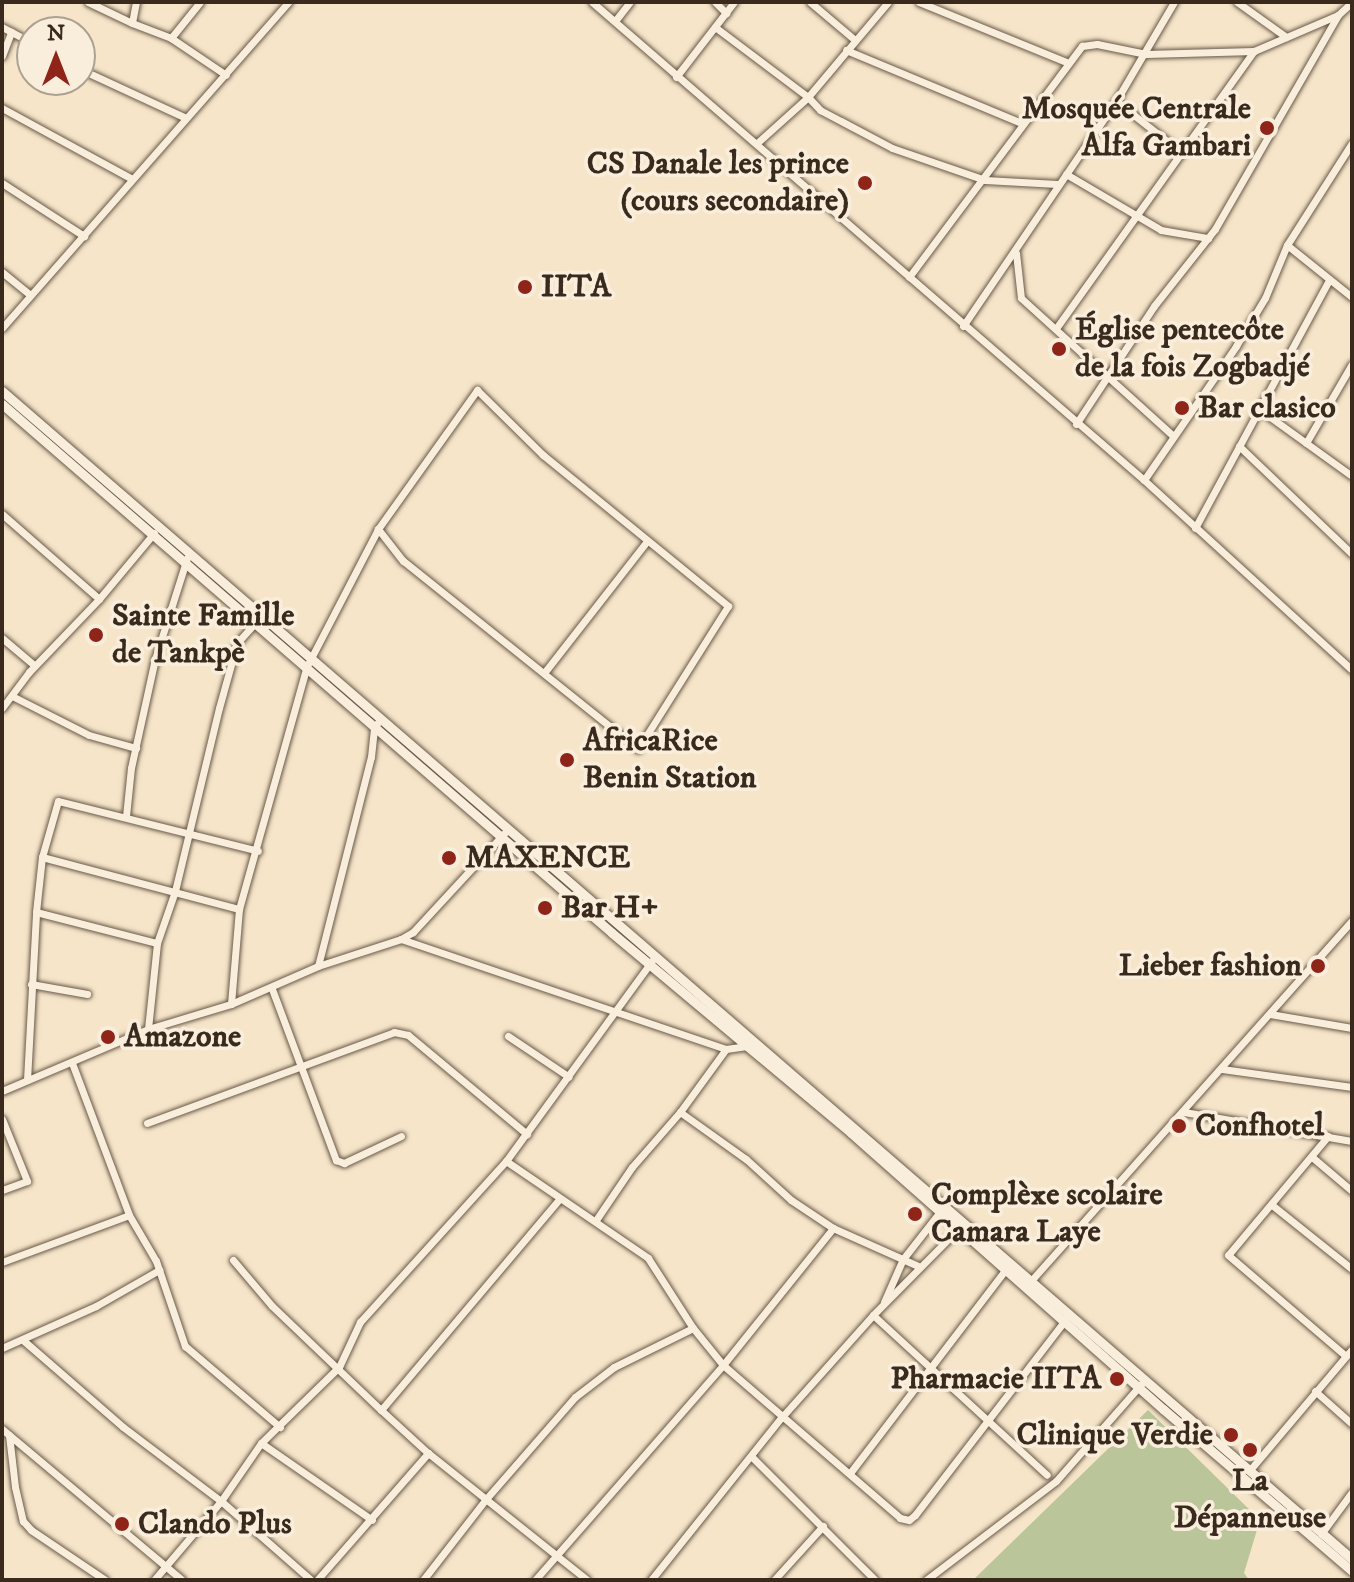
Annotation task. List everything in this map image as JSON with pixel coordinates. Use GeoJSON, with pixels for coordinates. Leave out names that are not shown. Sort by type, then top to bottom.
{"type":"FeatureCollection","features":[{"type":"Feature","properties":{"kind":"main road"},"geometry":{"type":"LineString","coordinates":[[2,391],[163,529],[187,558]]}},
{"type":"Feature","properties":{"kind":"main road"},"geometry":{"type":"LineString","coordinates":[[2,404],[152,534],[187,558],[752,1043],[1029,1283],[1352,1571]]}},
{"type":"Feature","properties":{"kind":"main road"},"geometry":{"type":"LineString","coordinates":[[752,1043],[939,1213],[961,1226],[1006,1269],[1029,1283],[1065,1320],[1352,1559]]}},
{"type":"Feature","properties":{"kind":"street"},"geometry":{"type":"LineString","coordinates":[[88,2],[171,38],[226,75]]}},
{"type":"Feature","properties":{"kind":"street"},"geometry":{"type":"LineString","coordinates":[[132,23],[136,2]]}},
{"type":"Feature","properties":{"kind":"street"},"geometry":{"type":"LineString","coordinates":[[171,38],[200,2]]}},
{"type":"Feature","properties":{"kind":"street"},"geometry":{"type":"LineString","coordinates":[[2,328],[288,2]]}},
{"type":"Feature","properties":{"kind":"street"},"geometry":{"type":"LineString","coordinates":[[592,2],[1144,480],[1351,667]]}},
{"type":"Feature","properties":{"kind":"street"},"geometry":{"type":"LineString","coordinates":[[615,21],[630,2]]}},
{"type":"Feature","properties":{"kind":"street"},"geometry":{"type":"LineString","coordinates":[[715,2],[726,13]]}},
{"type":"Feature","properties":{"kind":"street"},"geometry":{"type":"LineString","coordinates":[[676,77],[734,2]]}},
{"type":"Feature","properties":{"kind":"street"},"geometry":{"type":"LineString","coordinates":[[810,2],[855,40]]}},
{"type":"Feature","properties":{"kind":"street"},"geometry":{"type":"LineString","coordinates":[[757,143],[808,97],[888,2]]}},
{"type":"Feature","properties":{"kind":"street"},"geometry":{"type":"LineString","coordinates":[[919,2],[1066,62]]}},
{"type":"Feature","properties":{"kind":"street"},"geometry":{"type":"LineString","coordinates":[[963,326],[1016,253],[1057,184],[1116,101],[1174,2]]}},
{"type":"Feature","properties":{"kind":"street"},"geometry":{"type":"LineString","coordinates":[[1237,2],[1286,37]]}},
{"type":"Feature","properties":{"kind":"street"},"geometry":{"type":"LineString","coordinates":[[909,277],[985,180],[1021,123],[1066,62],[1089,43],[1146,54],[1254,51],[1338,15],[1351,3]]}},
{"type":"Feature","properties":{"kind":"street"},"geometry":{"type":"LineString","coordinates":[[1076,424],[1111,376],[1154,306],[1208,238],[1310,70],[1338,15]]}},
{"type":"Feature","properties":{"kind":"street"},"geometry":{"type":"LineString","coordinates":[[2,27],[16,35]]}},
{"type":"Feature","properties":{"kind":"street"},"geometry":{"type":"LineString","coordinates":[[715,27],[808,97],[820,110],[892,148],[985,180],[1057,184]]}},
{"type":"Feature","properties":{"kind":"street"},"geometry":{"type":"LineString","coordinates":[[2,56],[11,32]]}},
{"type":"Feature","properties":{"kind":"street"},"geometry":{"type":"LineString","coordinates":[[846,50],[1021,123]]}},
{"type":"Feature","properties":{"kind":"street"},"geometry":{"type":"LineString","coordinates":[[1057,327],[1254,51]]}},
{"type":"Feature","properties":{"kind":"street"},"geometry":{"type":"LineString","coordinates":[[96,76],[184,117]]}},
{"type":"Feature","properties":{"kind":"street"},"geometry":{"type":"LineString","coordinates":[[1116,101],[1182,153]]}},
{"type":"Feature","properties":{"kind":"street"},"geometry":{"type":"LineString","coordinates":[[2,108],[132,179]]}},
{"type":"Feature","properties":{"kind":"street"},"geometry":{"type":"LineString","coordinates":[[1144,480],[1236,346],[1265,298],[1287,245],[1352,143]]}},
{"type":"Feature","properties":{"kind":"street"},"geometry":{"type":"LineString","coordinates":[[1066,174],[1135,218],[1175,235],[1208,238]]}},
{"type":"Feature","properties":{"kind":"street"},"geometry":{"type":"LineString","coordinates":[[2,183],[84,236]]}},
{"type":"Feature","properties":{"kind":"street"},"geometry":{"type":"LineString","coordinates":[[1287,245],[1349,294],[1352,282]]}},
{"type":"Feature","properties":{"kind":"street"},"geometry":{"type":"LineString","coordinates":[[1016,253],[1021,298],[1111,376],[1173,436]]}},
{"type":"Feature","properties":{"kind":"street"},"geometry":{"type":"LineString","coordinates":[[2,272],[30,295]]}},
{"type":"Feature","properties":{"kind":"street"},"geometry":{"type":"LineString","coordinates":[[1195,528],[1329,280]]}},
{"type":"Feature","properties":{"kind":"street"},"geometry":{"type":"LineString","coordinates":[[1306,443],[1352,364]]}},
{"type":"Feature","properties":{"kind":"street"},"geometry":{"type":"LineString","coordinates":[[231,1004],[239,909],[258,851],[309,662],[378,529],[477,390],[543,455],[728,606],[638,749],[403,561],[378,529]]}},
{"type":"Feature","properties":{"kind":"street"},"geometry":{"type":"LineString","coordinates":[[1259,409],[1351,473]]}},
{"type":"Feature","properties":{"kind":"street"},"geometry":{"type":"LineString","coordinates":[[1239,446],[1352,554]]}},
{"type":"Feature","properties":{"kind":"street"},"geometry":{"type":"LineString","coordinates":[[2,514],[99,599]]}},
{"type":"Feature","properties":{"kind":"street"},"geometry":{"type":"LineString","coordinates":[[2,708],[34,665],[99,599],[152,534],[163,529]]}},
{"type":"Feature","properties":{"kind":"street"},"geometry":{"type":"LineString","coordinates":[[544,673],[647,541]]}},
{"type":"Feature","properties":{"kind":"street"},"geometry":{"type":"LineString","coordinates":[[126,816],[136,748],[162,632],[187,558]]}},
{"type":"Feature","properties":{"kind":"street"},"geometry":{"type":"LineString","coordinates":[[148,1029],[157,943],[175,891],[237,643],[258,620]]}},
{"type":"Feature","properties":{"kind":"street"},"geometry":{"type":"LineString","coordinates":[[2,638],[34,665]]}},
{"type":"Feature","properties":{"kind":"street"},"geometry":{"type":"LineString","coordinates":[[12,696],[89,735],[136,748]]}},
{"type":"Feature","properties":{"kind":"street"},"geometry":{"type":"LineString","coordinates":[[318,966],[377,724]]}},
{"type":"Feature","properties":{"kind":"street"},"geometry":{"type":"LineString","coordinates":[[27,1080],[31,984],[42,857],[58,801],[258,851]]}},
{"type":"Feature","properties":{"kind":"street"},"geometry":{"type":"LineString","coordinates":[[2,1091],[148,1029],[231,1004],[272,989],[318,966],[401,939],[413,932],[504,832]]}},
{"type":"Feature","properties":{"kind":"street"},"geometry":{"type":"LineString","coordinates":[[42,857],[239,909]]}},
{"type":"Feature","properties":{"kind":"street"},"geometry":{"type":"LineString","coordinates":[[36,912],[157,943]]}},
{"type":"Feature","properties":{"kind":"street"},"geometry":{"type":"LineString","coordinates":[[1029,1283],[1352,920]]}},
{"type":"Feature","properties":{"kind":"street"},"geometry":{"type":"LineString","coordinates":[[401,939],[726,1049],[752,1043]]}},
{"type":"Feature","properties":{"kind":"street"},"geometry":{"type":"LineString","coordinates":[[154,1580],[221,1501],[261,1443],[339,1367],[360,1322],[506,1161],[654,959]]}},
{"type":"Feature","properties":{"kind":"street"},"geometry":{"type":"LineString","coordinates":[[31,984],[87,994]]}},
{"type":"Feature","properties":{"kind":"street"},"geometry":{"type":"LineString","coordinates":[[272,989],[336,1160],[344,1163],[401,1136]]}},
{"type":"Feature","properties":{"kind":"street"},"geometry":{"type":"LineString","coordinates":[[1270,1014],[1352,1028]]}},
{"type":"Feature","properties":{"kind":"street"},"geometry":{"type":"LineString","coordinates":[[147,1123],[394,1032],[408,1035],[527,1134]]}},
{"type":"Feature","properties":{"kind":"street"},"geometry":{"type":"LineString","coordinates":[[508,1036],[569,1077]]}},
{"type":"Feature","properties":{"kind":"street"},"geometry":{"type":"LineString","coordinates":[[596,1220],[632,1167],[680,1112],[726,1049]]}},
{"type":"Feature","properties":{"kind":"street"},"geometry":{"type":"LineString","coordinates":[[72,1063],[129,1215],[159,1270],[185,1346],[280,1427]]}},
{"type":"Feature","properties":{"kind":"street"},"geometry":{"type":"LineString","coordinates":[[1222,1069],[1352,1087]]}},
{"type":"Feature","properties":{"kind":"street"},"geometry":{"type":"LineString","coordinates":[[680,1112],[746,1159],[791,1200],[833,1228],[920,1267]]}},
{"type":"Feature","properties":{"kind":"street"},"geometry":{"type":"LineString","coordinates":[[1184,1112],[1352,1141]]}},
{"type":"Feature","properties":{"kind":"street"},"geometry":{"type":"LineString","coordinates":[[2,1119],[27,1181],[2,1190]]}},
{"type":"Feature","properties":{"kind":"street"},"geometry":{"type":"LineString","coordinates":[[1249,1471],[1349,1352],[1230,1260],[1231,1251],[1328,1136]]}},
{"type":"Feature","properties":{"kind":"street"},"geometry":{"type":"LineString","coordinates":[[1312,1157],[1352,1191]]}},
{"type":"Feature","properties":{"kind":"street"},"geometry":{"type":"LineString","coordinates":[[506,1161],[648,1258],[693,1328],[723,1365],[900,1518],[909,1520],[1065,1320]]}},
{"type":"Feature","properties":{"kind":"street"},"geometry":{"type":"LineString","coordinates":[[381,1410],[559,1199]]}},
{"type":"Feature","properties":{"kind":"street"},"geometry":{"type":"LineString","coordinates":[[1272,1205],[1352,1269]]}},
{"type":"Feature","properties":{"kind":"street"},"geometry":{"type":"LineString","coordinates":[[884,1304],[903,1259],[939,1213]]}},
{"type":"Feature","properties":{"kind":"street"},"geometry":{"type":"LineString","coordinates":[[2,1262],[129,1215]]}},
{"type":"Feature","properties":{"kind":"street"},"geometry":{"type":"LineString","coordinates":[[651,1580],[781,1418],[873,1315],[961,1226]]}},
{"type":"Feature","properties":{"kind":"street"},"geometry":{"type":"LineString","coordinates":[[535,1580],[723,1365],[833,1228]]}},
{"type":"Feature","properties":{"kind":"street"},"geometry":{"type":"LineString","coordinates":[[233,1260],[272,1306],[428,1453],[587,1580]]}},
{"type":"Feature","properties":{"kind":"street"},"geometry":{"type":"LineString","coordinates":[[850,1473],[1006,1269]]}},
{"type":"Feature","properties":{"kind":"street"},"geometry":{"type":"LineString","coordinates":[[2,1348],[24,1341],[96,1306],[159,1270]]}},
{"type":"Feature","properties":{"kind":"street"},"geometry":{"type":"LineString","coordinates":[[873,1315],[1047,1475]]}},
{"type":"Feature","properties":{"kind":"street"},"geometry":{"type":"LineString","coordinates":[[423,1580],[486,1499],[594,1379],[693,1328]]}},
{"type":"Feature","properties":{"kind":"street"},"geometry":{"type":"LineString","coordinates":[[24,1341],[123,1427],[221,1501],[314,1580],[372,1520],[428,1453]]}},
{"type":"Feature","properties":{"kind":"street"},"geometry":{"type":"LineString","coordinates":[[926,1580],[1056,1481],[1141,1384]]}},
{"type":"Feature","properties":{"kind":"street"},"geometry":{"type":"LineString","coordinates":[[1315,1391],[1352,1424]]}},
{"type":"Feature","properties":{"kind":"street"},"geometry":{"type":"LineString","coordinates":[[6,1432],[182,1580]]}},
{"type":"Feature","properties":{"kind":"street"},"geometry":{"type":"LineString","coordinates":[[6,1432],[23,1521],[31,1530],[105,1580]]}},
{"type":"Feature","properties":{"kind":"street"},"geometry":{"type":"LineString","coordinates":[[261,1443],[372,1520]]}},
{"type":"Feature","properties":{"kind":"street"},"geometry":{"type":"LineString","coordinates":[[752,1457],[875,1580]]}},
{"type":"Feature","properties":{"kind":"street"},"geometry":{"type":"LineString","coordinates":[[1321,1534],[1352,1492]]}},
{"type":"Feature","properties":{"kind":"street"},"geometry":{"type":"LineString","coordinates":[[774,1580],[823,1526]]}},
{"type":"Feature","properties":{"kind":"green space"},"geometry":{"type":"Polygon","coordinates":[[[1148,1410],[1260,1520],[1244,1573],[1249,1580],[973,1580],[1148,1410]]]}},
{"type":"Feature","properties":{"kind":"place","name":"Mosquée Centrale Alfa Gambari"},"geometry":{"type":"Point","coordinates":[1267,128]}},
{"type":"Feature","properties":{"kind":"place","name":"CS Danale les prince (cours secondaire)"},"geometry":{"type":"Point","coordinates":[865,183]}},
{"type":"Feature","properties":{"kind":"place","name":"IITA"},"geometry":{"type":"Point","coordinates":[525,287]}},
{"type":"Feature","properties":{"kind":"place","name":"Église pentecôte de la fois Zogbadjé"},"geometry":{"type":"Point","coordinates":[1059,349]}},
{"type":"Feature","properties":{"kind":"place","name":"Bar clasico"},"geometry":{"type":"Point","coordinates":[1182,408]}},
{"type":"Feature","properties":{"kind":"place","name":"Sainte Famille de Tankpè"},"geometry":{"type":"Point","coordinates":[96,635]}},
{"type":"Feature","properties":{"kind":"place","name":"AfricaRice Benin Station"},"geometry":{"type":"Point","coordinates":[567,760]}},
{"type":"Feature","properties":{"kind":"place","name":"MAXENCE"},"geometry":{"type":"Point","coordinates":[449,858]}},
{"type":"Feature","properties":{"kind":"place","name":"Bar H+"},"geometry":{"type":"Point","coordinates":[545,908]}},
{"type":"Feature","properties":{"kind":"place","name":"Lieber fashion"},"geometry":{"type":"Point","coordinates":[1318,966]}},
{"type":"Feature","properties":{"kind":"place","name":"Amazone"},"geometry":{"type":"Point","coordinates":[108,1037]}},
{"type":"Feature","properties":{"kind":"place","name":"Confhotel"},"geometry":{"type":"Point","coordinates":[1179,1126]}},
{"type":"Feature","properties":{"kind":"place","name":"Complèxe scolaire Camara Laye"},"geometry":{"type":"Point","coordinates":[915,1214]}},
{"type":"Feature","properties":{"kind":"place","name":"Pharmacie IITA"},"geometry":{"type":"Point","coordinates":[1117,1379]}},
{"type":"Feature","properties":{"kind":"place","name":"Clinique Verdie"},"geometry":{"type":"Point","coordinates":[1231,1435]}},
{"type":"Feature","properties":{"kind":"place","name":"La Dépanneuse"},"geometry":{"type":"Point","coordinates":[1250,1450]}},
{"type":"Feature","properties":{"kind":"place","name":"Clando Plus"},"geometry":{"type":"Point","coordinates":[122,1524]}}]}
